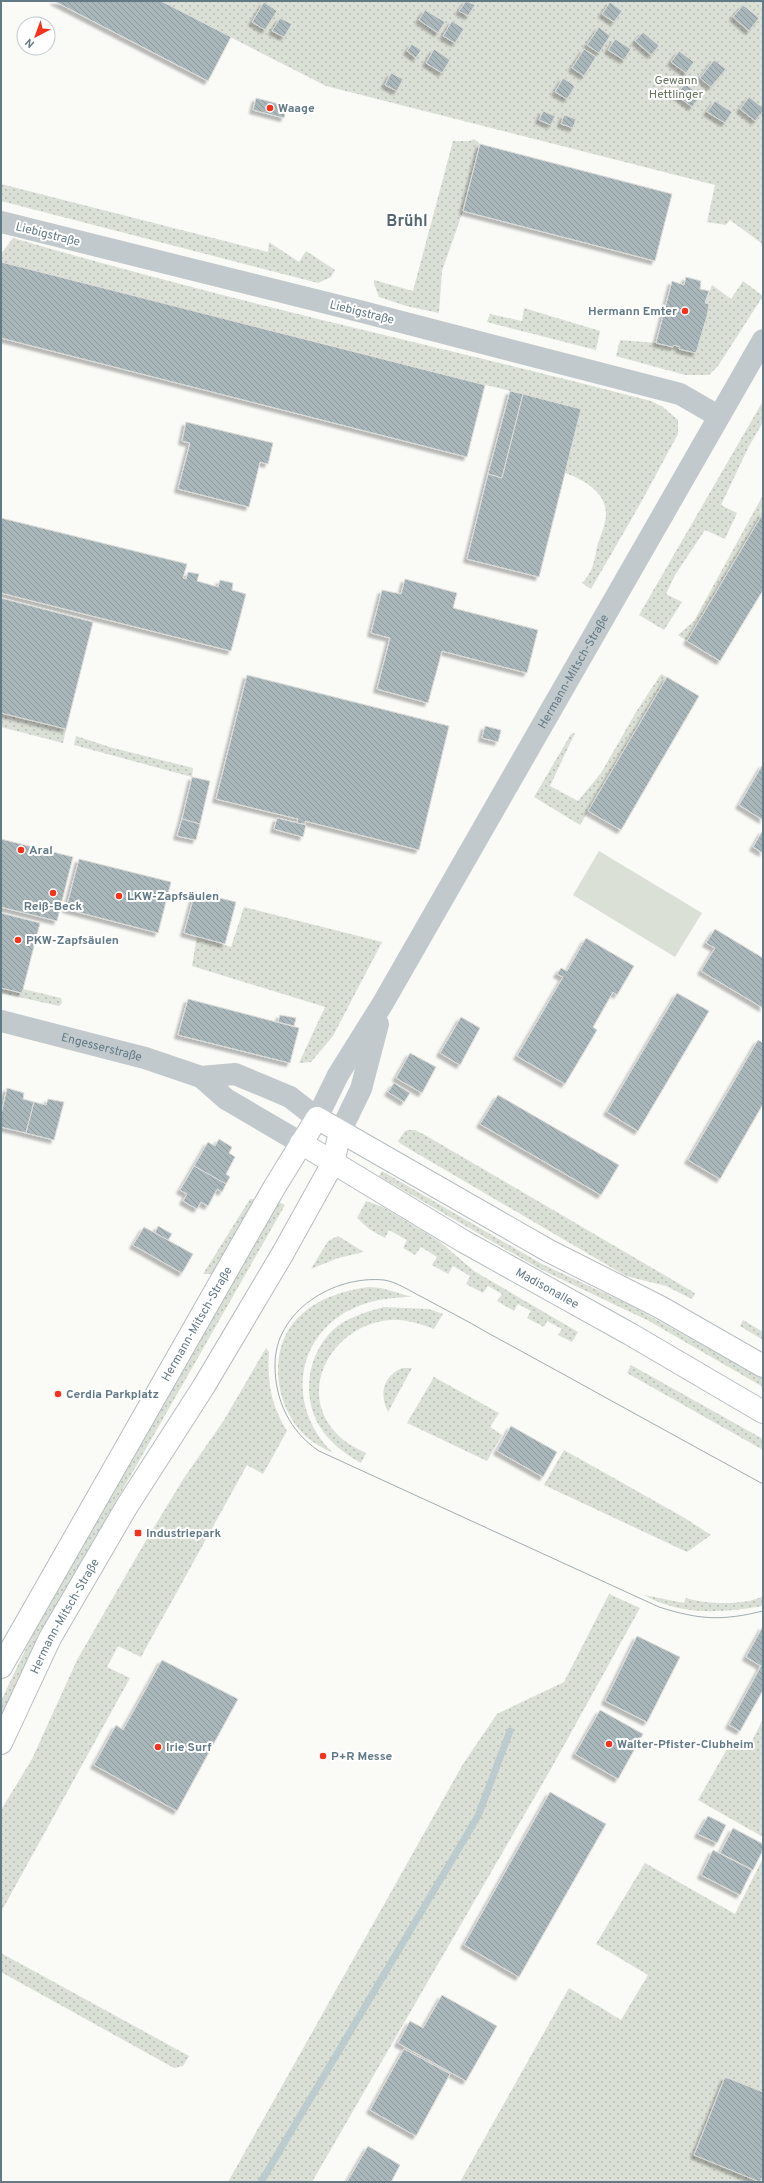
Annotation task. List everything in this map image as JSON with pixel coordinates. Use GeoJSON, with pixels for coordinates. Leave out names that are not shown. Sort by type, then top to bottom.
{"type":"FeatureCollection","features":[{"type":"Feature","properties":{"kind":"main road","name":"Engesserstraße"},"geometry":{"type":"LineString","coordinates":[[317,1118],[340,1132]]}},
{"type":"Feature","properties":{"kind":"main road","name":"Hermann-Mitsch-Straße"},"geometry":{"type":"LineString","coordinates":[[1,1667],[301,1143],[317,1118]]}},
{"type":"Feature","properties":{"kind":"main road","name":"Hermann-Mitsch-Straße"},"geometry":{"type":"LineString","coordinates":[[1,1743],[50,1638],[127,1506],[204,1386],[283,1252],[333,1163],[340,1132]]}},
{"type":"Feature","properties":{"kind":"main road"},"geometry":{"type":"LineString","coordinates":[[340,1132],[549,1250],[660,1307],[763,1366]]}},
{"type":"Feature","properties":{"kind":"main road","name":"Madisonallee"},"geometry":{"type":"LineString","coordinates":[[301,1143],[463,1241],[630,1334],[763,1412]]}},
{"type":"Feature","properties":{"kind":"street","name":"Liebigstraße"},"geometry":{"type":"LineString","coordinates":[[1,222],[337,305],[680,394],[718,416]]}},
{"type":"Feature","properties":{"kind":"street","name":"Hermann-Mitsch-Straße"},"geometry":{"type":"LineString","coordinates":[[317,1118],[338,1075],[383,1003],[718,416],[763,340]]}},
{"type":"Feature","properties":{"kind":"street","name":"Hermann-Mitsch-Straße"},"geometry":{"type":"LineString","coordinates":[[340,1132],[361,1089],[383,1003]]}},
{"type":"Feature","properties":{"kind":"street","name":"Engesserstraße"},"geometry":{"type":"LineString","coordinates":[[1,1022],[145,1058],[201,1077],[226,1099],[301,1143]]}},
{"type":"Feature","properties":{"kind":"street","name":"Engesserstraße"},"geometry":{"type":"LineString","coordinates":[[201,1077],[234,1074],[290,1097],[317,1118]]}},
{"type":"Feature","properties":{"kind":"green space","name":"Gewann Hettlinger"},"geometry":{"type":"Polygon","coordinates":[[[160,1],[763,1],[763,253],[761,243],[730,220],[726,225],[707,222],[715,185],[326,86],[160,1]]]}},
{"type":"Feature","properties":{"kind":"green space"},"geometry":{"type":"Polygon","coordinates":[[[474,139],[480,144],[463,211],[442,271],[439,313],[406,306],[379,297],[374,280],[413,291],[453,141],[469,141],[474,139]]]}},
{"type":"Feature","properties":{"kind":"green space"},"geometry":{"type":"Polygon","coordinates":[[[1,184],[268,252],[269,242],[299,262],[306,251],[335,270],[331,277],[318,283],[1,201],[1,184]]]}},
{"type":"Feature","properties":{"kind":"green space"},"geometry":{"type":"Polygon","coordinates":[[[13,238],[172,282],[651,401],[663,407],[678,420],[678,434],[639,506],[591,589],[582,583],[589,575],[594,562],[605,522],[605,506],[598,493],[586,483],[565,473],[581,409],[1,262],[1,254],[13,238]]]}},
{"type":"Feature","properties":{"kind":"green space"},"geometry":{"type":"Polygon","coordinates":[[[743,281],[763,296],[718,366],[709,375],[685,375],[616,356],[620,340],[656,343],[673,347],[674,345],[680,347],[680,349],[696,353],[709,304],[705,303],[712,285],[731,299],[743,281]]]}},
{"type":"Feature","properties":{"kind":"green space"},"geometry":{"type":"Polygon","coordinates":[[[524,308],[600,331],[596,350],[487,322],[490,314],[522,321],[524,308]]]}},
{"type":"Feature","properties":{"kind":"green space"},"geometry":{"type":"Polygon","coordinates":[[[763,401],[763,422],[748,448],[721,505],[737,513],[725,539],[705,530],[675,575],[666,594],[682,602],[664,630],[639,615],[763,401]]]}},
{"type":"Feature","properties":{"kind":"green space"},"geometry":{"type":"Polygon","coordinates":[[[763,495],[763,513],[687,641],[678,635],[694,621],[763,495]]]}},
{"type":"Feature","properties":{"kind":"green space"},"geometry":{"type":"Polygon","coordinates":[[[661,674],[667,677],[580,825],[534,797],[571,734],[575,733],[550,786],[578,801],[601,773],[636,712],[661,674]]]}},
{"type":"Feature","properties":{"kind":"green space"},"geometry":{"type":"Polygon","coordinates":[[[1,713],[66,729],[63,743],[1,727],[1,713]]]}},
{"type":"Feature","properties":{"kind":"green space"},"geometry":{"type":"Polygon","coordinates":[[[76,736],[113,748],[193,768],[192,777],[74,745],[76,736]]]}},
{"type":"Feature","properties":{"kind":"green space"},"geometry":{"type":"Polygon","coordinates":[[[599,851],[702,913],[675,957],[573,895],[599,851]]]}},
{"type":"Feature","properties":{"kind":"green space"},"geometry":{"type":"Polygon","coordinates":[[[244,907],[382,942],[333,1036],[311,1062],[299,1063],[325,1007],[192,966],[197,936],[231,947],[244,907]]]}},
{"type":"Feature","properties":{"kind":"green space"},"geometry":{"type":"Polygon","coordinates":[[[1,988],[22,993],[23,989],[61,998],[62,1003],[59,1006],[1,993],[1,988]]]}},
{"type":"Feature","properties":{"kind":"green space"},"geometry":{"type":"Polygon","coordinates":[[[415,1130],[425,1135],[695,1293],[692,1299],[666,1286],[626,1276],[401,1144],[398,1141],[405,1131],[415,1130]]]}},
{"type":"Feature","properties":{"kind":"green space"},"geometry":{"type":"Polygon","coordinates":[[[382,1171],[542,1264],[630,1305],[763,1379],[763,1387],[649,1321],[540,1269],[379,1176],[382,1171]]]}},
{"type":"Feature","properties":{"kind":"green space"},"geometry":{"type":"Polygon","coordinates":[[[250,1199],[255,1199],[213,1274],[203,1274],[250,1199]]]}},
{"type":"Feature","properties":{"kind":"green space"},"geometry":{"type":"Polygon","coordinates":[[[366,1201],[383,1207],[439,1241],[474,1271],[578,1332],[572,1342],[558,1335],[562,1329],[547,1321],[544,1327],[527,1318],[531,1311],[518,1304],[514,1311],[497,1301],[502,1294],[488,1286],[483,1293],[466,1284],[470,1276],[453,1266],[448,1274],[432,1265],[437,1257],[421,1247],[415,1255],[403,1248],[407,1240],[389,1230],[385,1238],[369,1229],[357,1218],[366,1201]]]}},
{"type":"Feature","properties":{"kind":"green space"},"geometry":{"type":"Polygon","coordinates":[[[279,1202],[285,1205],[34,1645],[1,1720],[1,1701],[29,1642],[69,1569],[279,1202]]]}},
{"type":"Feature","properties":{"kind":"green space"},"geometry":{"type":"Polygon","coordinates":[[[338,1236],[364,1252],[338,1258],[311,1269],[328,1241],[338,1236]]]}},
{"type":"Feature","properties":{"kind":"green space"},"geometry":{"type":"Polygon","coordinates":[[[368,1287],[381,1288],[412,1297],[400,1297],[370,1302],[341,1315],[323,1330],[311,1348],[304,1369],[303,1390],[307,1412],[317,1433],[333,1453],[311,1441],[300,1430],[291,1417],[284,1403],[280,1387],[278,1371],[279,1355],[291,1326],[309,1308],[333,1296],[368,1287]]]}},
{"type":"Feature","properties":{"kind":"green space"},"geometry":{"type":"Polygon","coordinates":[[[384,1307],[429,1309],[443,1314],[434,1329],[401,1320],[390,1320],[370,1324],[353,1333],[338,1346],[327,1361],[321,1379],[319,1397],[324,1415],[339,1436],[366,1453],[361,1463],[338,1448],[320,1427],[310,1401],[310,1373],[320,1346],[328,1335],[339,1325],[355,1316],[384,1307]]]}},
{"type":"Feature","properties":{"kind":"green space"},"geometry":{"type":"Polygon","coordinates":[[[743,1320],[763,1332],[763,1340],[740,1326],[743,1320]]]}},
{"type":"Feature","properties":{"kind":"green space"},"geometry":{"type":"Polygon","coordinates":[[[266,1348],[269,1352],[271,1393],[277,1412],[287,1431],[263,1474],[247,1465],[141,1657],[118,1646],[107,1667],[130,1678],[1,1912],[1,1810],[32,1759],[77,1660],[148,1537],[184,1478],[224,1420],[266,1348]]]}},
{"type":"Feature","properties":{"kind":"green space"},"geometry":{"type":"Polygon","coordinates":[[[631,1365],[763,1439],[763,1450],[627,1373],[631,1365]]]}},
{"type":"Feature","properties":{"kind":"green space"},"geometry":{"type":"Polygon","coordinates":[[[402,1368],[412,1368],[388,1412],[385,1405],[383,1392],[384,1386],[391,1376],[402,1368]]]}},
{"type":"Feature","properties":{"kind":"green space"},"geometry":{"type":"Polygon","coordinates":[[[434,1377],[499,1413],[490,1427],[502,1435],[487,1461],[407,1423],[434,1377]]]}},
{"type":"Feature","properties":{"kind":"green space"},"geometry":{"type":"Polygon","coordinates":[[[564,1450],[683,1517],[711,1535],[687,1552],[544,1485],[564,1450]]]}},
{"type":"Feature","properties":{"kind":"green space"},"geometry":{"type":"Polygon","coordinates":[[[609,1594],[640,1608],[552,1767],[312,2182],[228,2182],[463,1764],[497,1714],[564,1682],[609,1594]]]}},
{"type":"Feature","properties":{"kind":"green space"},"geometry":{"type":"Polygon","coordinates":[[[644,1595],[684,1603],[686,1598],[714,1603],[736,1603],[763,1596],[763,1606],[717,1611],[688,1610],[658,1602],[644,1595]]]}},
{"type":"Feature","properties":{"kind":"green space"},"geometry":{"type":"Polygon","coordinates":[[[763,1719],[763,1837],[698,1800],[731,1742],[748,1749],[763,1719]]]}},
{"type":"Feature","properties":{"kind":"green space"},"geometry":{"type":"Polygon","coordinates":[[[763,1858],[763,2182],[460,2182],[569,1988],[621,2020],[648,1975],[596,1944],[645,1863],[735,1914],[763,1858]]]}},
{"type":"Feature","properties":{"kind":"green space"},"geometry":{"type":"Polygon","coordinates":[[[1,1953],[189,2056],[183,2066],[174,2068],[1,1972],[1,1953]]]}},
{"type":"Feature","properties":{"kind":"building"},"geometry":{"type":"Polygon","coordinates":[[[54,1],[161,1],[231,37],[208,81],[54,1]]]}},
{"type":"Feature","properties":{"kind":"building"},"geometry":{"type":"Polygon","coordinates":[[[466,1],[475,5],[468,16],[459,11],[466,1]]]}},
{"type":"Feature","properties":{"kind":"building"},"geometry":{"type":"Polygon","coordinates":[[[264,2],[277,11],[265,30],[252,22],[264,2]]]}},
{"type":"Feature","properties":{"kind":"building"},"geometry":{"type":"Polygon","coordinates":[[[610,2],[622,11],[614,22],[602,14],[610,2]]]}},
{"type":"Feature","properties":{"kind":"building"},"geometry":{"type":"Polygon","coordinates":[[[743,5],[759,18],[749,31],[733,17],[743,5]]]}},
{"type":"Feature","properties":{"kind":"building"},"geometry":{"type":"Polygon","coordinates":[[[425,10],[445,22],[438,33],[419,20],[425,10]]]}},
{"type":"Feature","properties":{"kind":"building"},"geometry":{"type":"Polygon","coordinates":[[[280,18],[292,24],[284,37],[272,31],[280,18]]]}},
{"type":"Feature","properties":{"kind":"building"},"geometry":{"type":"Polygon","coordinates":[[[452,21],[464,29],[455,43],[443,36],[452,21]]]}},
{"type":"Feature","properties":{"kind":"building"},"geometry":{"type":"Polygon","coordinates":[[[599,27],[610,36],[599,53],[587,45],[599,27]]]}},
{"type":"Feature","properties":{"kind":"building"},"geometry":{"type":"Polygon","coordinates":[[[643,32],[659,46],[651,55],[635,41],[643,32]]]}},
{"type":"Feature","properties":{"kind":"building"},"geometry":{"type":"Polygon","coordinates":[[[615,39],[631,49],[624,60],[608,50],[615,39]]]}},
{"type":"Feature","properties":{"kind":"building"},"geometry":{"type":"Polygon","coordinates":[[[412,44],[421,50],[416,58],[407,51],[412,44]]]}},
{"type":"Feature","properties":{"kind":"building"},"geometry":{"type":"Polygon","coordinates":[[[434,49],[450,60],[442,73],[426,63],[434,49]]]}},
{"type":"Feature","properties":{"kind":"building"},"geometry":{"type":"Polygon","coordinates":[[[584,49],[596,57],[584,76],[572,68],[584,49]]]}},
{"type":"Feature","properties":{"kind":"building"},"geometry":{"type":"Polygon","coordinates":[[[679,51],[694,62],[686,73],[671,62],[679,51]]]}},
{"type":"Feature","properties":{"kind":"building"},"geometry":{"type":"Polygon","coordinates":[[[714,60],[726,69],[711,87],[700,78],[714,60]]]}},
{"type":"Feature","properties":{"kind":"building"},"geometry":{"type":"Polygon","coordinates":[[[391,73],[403,79],[397,91],[385,85],[391,73]]]}},
{"type":"Feature","properties":{"kind":"building"},"geometry":{"type":"Polygon","coordinates":[[[563,78],[575,86],[567,99],[555,92],[563,78]]]}},
{"type":"Feature","properties":{"kind":"building"},"geometry":{"type":"Polygon","coordinates":[[[685,84],[701,95],[692,107],[676,95],[685,84]]]}},
{"type":"Feature","properties":{"kind":"building"},"geometry":{"type":"Polygon","coordinates":[[[749,97],[763,108],[763,111],[755,121],[740,109],[749,97]]]}},
{"type":"Feature","properties":{"kind":"building","name":"Waage"},"geometry":{"type":"Polygon","coordinates":[[[256,98],[287,106],[284,118],[253,110],[256,98]]]}},
{"type":"Feature","properties":{"kind":"building"},"geometry":{"type":"Polygon","coordinates":[[[715,101],[732,112],[725,123],[707,112],[715,101]]]}},
{"type":"Feature","properties":{"kind":"building"},"geometry":{"type":"Polygon","coordinates":[[[543,111],[555,116],[551,125],[539,120],[543,111]]]}},
{"type":"Feature","properties":{"kind":"building"},"geometry":{"type":"Polygon","coordinates":[[[564,115],[576,119],[573,128],[561,124],[564,115]]]}},
{"type":"Feature","properties":{"kind":"building"},"geometry":{"type":"Polygon","coordinates":[[[480,144],[672,194],[655,261],[463,211],[480,144]]]}},
{"type":"Feature","properties":{"kind":"building"},"geometry":{"type":"Polygon","coordinates":[[[1,262],[485,385],[467,457],[1,338],[1,262]]]}},
{"type":"Feature","properties":{"kind":"building","name":"Hermann Emter"},"geometry":{"type":"Polygon","coordinates":[[[686,277],[701,281],[700,289],[709,291],[705,303],[709,304],[707,316],[696,353],[679,349],[680,347],[674,345],[673,347],[656,343],[672,281],[684,285],[686,277]]]}},
{"type":"Feature","properties":{"kind":"building"},"geometry":{"type":"Polygon","coordinates":[[[510,391],[523,394],[502,478],[488,474],[510,391]]]}},
{"type":"Feature","properties":{"kind":"building"},"geometry":{"type":"Polygon","coordinates":[[[523,394],[581,409],[539,577],[467,559],[488,474],[502,478],[523,394]]]}},
{"type":"Feature","properties":{"kind":"building"},"geometry":{"type":"Polygon","coordinates":[[[186,422],[273,443],[268,464],[260,462],[249,507],[178,489],[190,443],[182,441],[186,422]]]}},
{"type":"Feature","properties":{"kind":"building"},"geometry":{"type":"Polygon","coordinates":[[[763,513],[763,590],[720,661],[687,641],[763,513]]]}},
{"type":"Feature","properties":{"kind":"building"},"geometry":{"type":"Polygon","coordinates":[[[1,518],[187,564],[183,578],[186,579],[188,572],[199,574],[197,581],[218,587],[220,580],[233,583],[232,590],[246,594],[231,651],[1,593],[1,518]]]}},
{"type":"Feature","properties":{"kind":"building"},"geometry":{"type":"Polygon","coordinates":[[[405,579],[457,593],[453,608],[538,630],[527,673],[442,651],[428,703],[377,689],[390,638],[371,633],[382,590],[401,594],[405,579]]]}},
{"type":"Feature","properties":{"kind":"building"},"geometry":{"type":"Polygon","coordinates":[[[1,598],[93,622],[66,729],[1,713],[1,598]]]}},
{"type":"Feature","properties":{"kind":"building"},"geometry":{"type":"Polygon","coordinates":[[[247,675],[449,726],[419,850],[305,821],[305,824],[297,823],[298,819],[216,799],[247,675]]]}},
{"type":"Feature","properties":{"kind":"building"},"geometry":{"type":"Polygon","coordinates":[[[667,677],[699,696],[621,830],[588,811],[667,677]]]}},
{"type":"Feature","properties":{"kind":"building"},"geometry":{"type":"Polygon","coordinates":[[[485,726],[501,730],[498,742],[482,738],[485,726]]]}},
{"type":"Feature","properties":{"kind":"building"},"geometry":{"type":"Polygon","coordinates":[[[763,764],[763,820],[739,805],[763,764]]]}},
{"type":"Feature","properties":{"kind":"building"},"geometry":{"type":"Polygon","coordinates":[[[192,777],[210,781],[200,824],[182,819],[192,777]]]}},
{"type":"Feature","properties":{"kind":"building"},"geometry":{"type":"Polygon","coordinates":[[[277,818],[306,825],[303,837],[274,829],[277,818]]]}},
{"type":"Feature","properties":{"kind":"building"},"geometry":{"type":"Polygon","coordinates":[[[182,819],[200,824],[196,840],[177,836],[182,819]]]}},
{"type":"Feature","properties":{"kind":"building"},"geometry":{"type":"Polygon","coordinates":[[[763,830],[763,853],[753,847],[763,830]]]}},
{"type":"Feature","properties":{"kind":"building"},"geometry":{"type":"Polygon","coordinates":[[[1,839],[73,857],[57,921],[1,907],[1,839]]]}},
{"type":"Feature","properties":{"kind":"building","name":"LKW-Zapfsäulen"},"geometry":{"type":"Polygon","coordinates":[[[79,859],[171,882],[158,933],[66,909],[79,859]]]}},
{"type":"Feature","properties":{"kind":"building"},"geometry":{"type":"Polygon","coordinates":[[[195,892],[236,902],[225,944],[184,933],[195,892]]]}},
{"type":"Feature","properties":{"kind":"building","name":"PKW-Zapfsäulen"},"geometry":{"type":"Polygon","coordinates":[[[1,913],[40,923],[22,993],[1,988],[1,913]]]}},
{"type":"Feature","properties":{"kind":"building"},"geometry":{"type":"Polygon","coordinates":[[[715,929],[763,958],[763,1008],[701,971],[715,948],[706,943],[715,929]]]}},
{"type":"Feature","properties":{"kind":"building"},"geometry":{"type":"Polygon","coordinates":[[[586,938],[634,966],[617,995],[613,992],[593,1027],[597,1030],[565,1084],[517,1056],[563,977],[557,974],[561,968],[567,971],[586,938]]]}},
{"type":"Feature","properties":{"kind":"building"},"geometry":{"type":"Polygon","coordinates":[[[677,993],[709,1011],[638,1131],[607,1112],[677,993]]]}},
{"type":"Feature","properties":{"kind":"building"},"geometry":{"type":"Polygon","coordinates":[[[188,999],[299,1028],[290,1063],[178,1035],[188,999]]]}},
{"type":"Feature","properties":{"kind":"building"},"geometry":{"type":"Polygon","coordinates":[[[280,1015],[296,1018],[294,1026],[278,1022],[280,1015]]]}},
{"type":"Feature","properties":{"kind":"building"},"geometry":{"type":"Polygon","coordinates":[[[461,1017],[480,1028],[460,1065],[440,1053],[461,1017]]]}},
{"type":"Feature","properties":{"kind":"building"},"geometry":{"type":"Polygon","coordinates":[[[758,1040],[763,1043],[763,1104],[720,1179],[688,1160],[758,1040]]]}},
{"type":"Feature","properties":{"kind":"building"},"geometry":{"type":"Polygon","coordinates":[[[410,1053],[436,1067],[422,1093],[396,1078],[410,1053]]]}},
{"type":"Feature","properties":{"kind":"building"},"geometry":{"type":"Polygon","coordinates":[[[394,1083],[410,1093],[404,1102],[388,1092],[394,1083]]]}},
{"type":"Feature","properties":{"kind":"building"},"geometry":{"type":"Polygon","coordinates":[[[7,1088],[24,1093],[23,1099],[34,1102],[26,1133],[1,1127],[1,1115],[7,1088]]]}},
{"type":"Feature","properties":{"kind":"building"},"geometry":{"type":"Polygon","coordinates":[[[498,1095],[619,1165],[601,1195],[480,1124],[498,1095]]]}},
{"type":"Feature","properties":{"kind":"building"},"geometry":{"type":"Polygon","coordinates":[[[48,1099],[64,1102],[54,1140],[26,1133],[34,1102],[46,1105],[48,1099]]]}},
{"type":"Feature","properties":{"kind":"building"},"geometry":{"type":"Polygon","coordinates":[[[219,1139],[232,1147],[229,1153],[235,1157],[226,1174],[230,1177],[226,1184],[194,1166],[208,1142],[215,1146],[219,1139]]]}},
{"type":"Feature","properties":{"kind":"building"},"geometry":{"type":"Polygon","coordinates":[[[194,1166],[226,1184],[222,1192],[217,1189],[208,1206],[201,1202],[197,1209],[183,1201],[187,1194],[180,1190],[194,1166]]]}},
{"type":"Feature","properties":{"kind":"building"},"geometry":{"type":"Polygon","coordinates":[[[158,1226],[172,1234],[168,1240],[155,1233],[158,1226]]]}},
{"type":"Feature","properties":{"kind":"building"},"geometry":{"type":"Polygon","coordinates":[[[144,1227],[193,1254],[182,1273],[133,1245],[144,1227]]]}},
{"type":"Feature","properties":{"kind":"building"},"geometry":{"type":"Polygon","coordinates":[[[511,1426],[557,1452],[543,1477],[497,1451],[511,1426]]]}},
{"type":"Feature","properties":{"kind":"building"},"geometry":{"type":"Polygon","coordinates":[[[763,1626],[763,1690],[740,1731],[729,1725],[761,1666],[746,1657],[763,1626]]]}},
{"type":"Feature","properties":{"kind":"building"},"geometry":{"type":"Polygon","coordinates":[[[637,1636],[680,1657],[647,1722],[605,1701],[637,1636]]]}},
{"type":"Feature","properties":{"kind":"building","name":"Irie Surf"},"geometry":{"type":"Polygon","coordinates":[[[162,1660],[238,1699],[177,1811],[94,1765],[116,1725],[123,1730],[162,1660]]]}},
{"type":"Feature","properties":{"kind":"building","name":"Walter-Pfister-Clubheim"},"geometry":{"type":"Polygon","coordinates":[[[600,1710],[643,1734],[618,1779],[575,1754],[600,1710]]]}},
{"type":"Feature","properties":{"kind":"building"},"geometry":{"type":"Polygon","coordinates":[[[550,1792],[606,1824],[519,1977],[464,1945],[550,1792]]]}},
{"type":"Feature","properties":{"kind":"building"},"geometry":{"type":"Polygon","coordinates":[[[708,1816],[726,1825],[717,1843],[698,1834],[708,1816]]]}},
{"type":"Feature","properties":{"kind":"building"},"geometry":{"type":"Polygon","coordinates":[[[733,1828],[763,1844],[763,1850],[753,1870],[720,1853],[733,1828]]]}},
{"type":"Feature","properties":{"kind":"building"},"geometry":{"type":"Polygon","coordinates":[[[713,1850],[752,1870],[740,1895],[701,1875],[713,1850]]]}},
{"type":"Feature","properties":{"kind":"building"},"geometry":{"type":"Polygon","coordinates":[[[442,1995],[497,2026],[466,2081],[398,2043],[410,2021],[423,2028],[442,1995]]]}},
{"type":"Feature","properties":{"kind":"building"},"geometry":{"type":"Polygon","coordinates":[[[404,2049],[450,2074],[416,2136],[370,2110],[404,2049]]]}},
{"type":"Feature","properties":{"kind":"building"},"geometry":{"type":"Polygon","coordinates":[[[725,2077],[763,2092],[763,2176],[760,2182],[694,2155],[725,2077]]]}},
{"type":"Feature","properties":{"kind":"building"},"geometry":{"type":"Polygon","coordinates":[[[368,2146],[400,2165],[391,2182],[347,2182],[368,2146]]]}},
{"type":"Feature","properties":{"kind":"waterway"},"geometry":{"type":"LineString","coordinates":[[261,2182],[478,1816],[510,1731]]}},
{"type":"Feature","properties":{"kind":"tram line"},"geometry":{"type":"LineString","coordinates":[[763,1484],[463,1319],[389,1281],[365,1280],[346,1284],[327,1291],[310,1300],[296,1313],[285,1329],[277,1346],[275,1366],[281,1403],[292,1425],[319,1451],[659,1607],[687,1615],[711,1618],[723,1618],[763,1611]]}},
{"type":"Feature","properties":{"kind":"place","name":"Waage"},"geometry":{"type":"Point","coordinates":[270,108]}},
{"type":"Feature","properties":{"kind":"place","name":"Hermann Emter"},"geometry":{"type":"Point","coordinates":[685,311]}},
{"type":"Feature","properties":{"kind":"place","name":"Aral"},"geometry":{"type":"Point","coordinates":[21,850]}},
{"type":"Feature","properties":{"kind":"place","name":"Reiß-Beck"},"geometry":{"type":"Point","coordinates":[53,893]}},
{"type":"Feature","properties":{"kind":"place","name":"LKW-Zapfsäulen"},"geometry":{"type":"Point","coordinates":[119,896]}},
{"type":"Feature","properties":{"kind":"place","name":"PKW-Zapfsäulen"},"geometry":{"type":"Point","coordinates":[18,940]}},
{"type":"Feature","properties":{"kind":"place","name":"Cerdia Parkplatz"},"geometry":{"type":"Point","coordinates":[58,1394]}},
{"type":"Feature","properties":{"kind":"place","name":"Industriepark"},"geometry":{"type":"Point","coordinates":[138,1533]}},
{"type":"Feature","properties":{"kind":"place","name":"Walter-Pfister-Clubheim"},"geometry":{"type":"Point","coordinates":[609,1744]}},
{"type":"Feature","properties":{"kind":"place","name":"Irie Surf"},"geometry":{"type":"Point","coordinates":[158,1747]}},
{"type":"Feature","properties":{"kind":"place","name":"P+R Messe"},"geometry":{"type":"Point","coordinates":[323,1756]}},
{"type":"Feature","properties":{"kind":"district","name":"Brühl"},"geometry":{"type":"Point","coordinates":[407,220]}}]}
